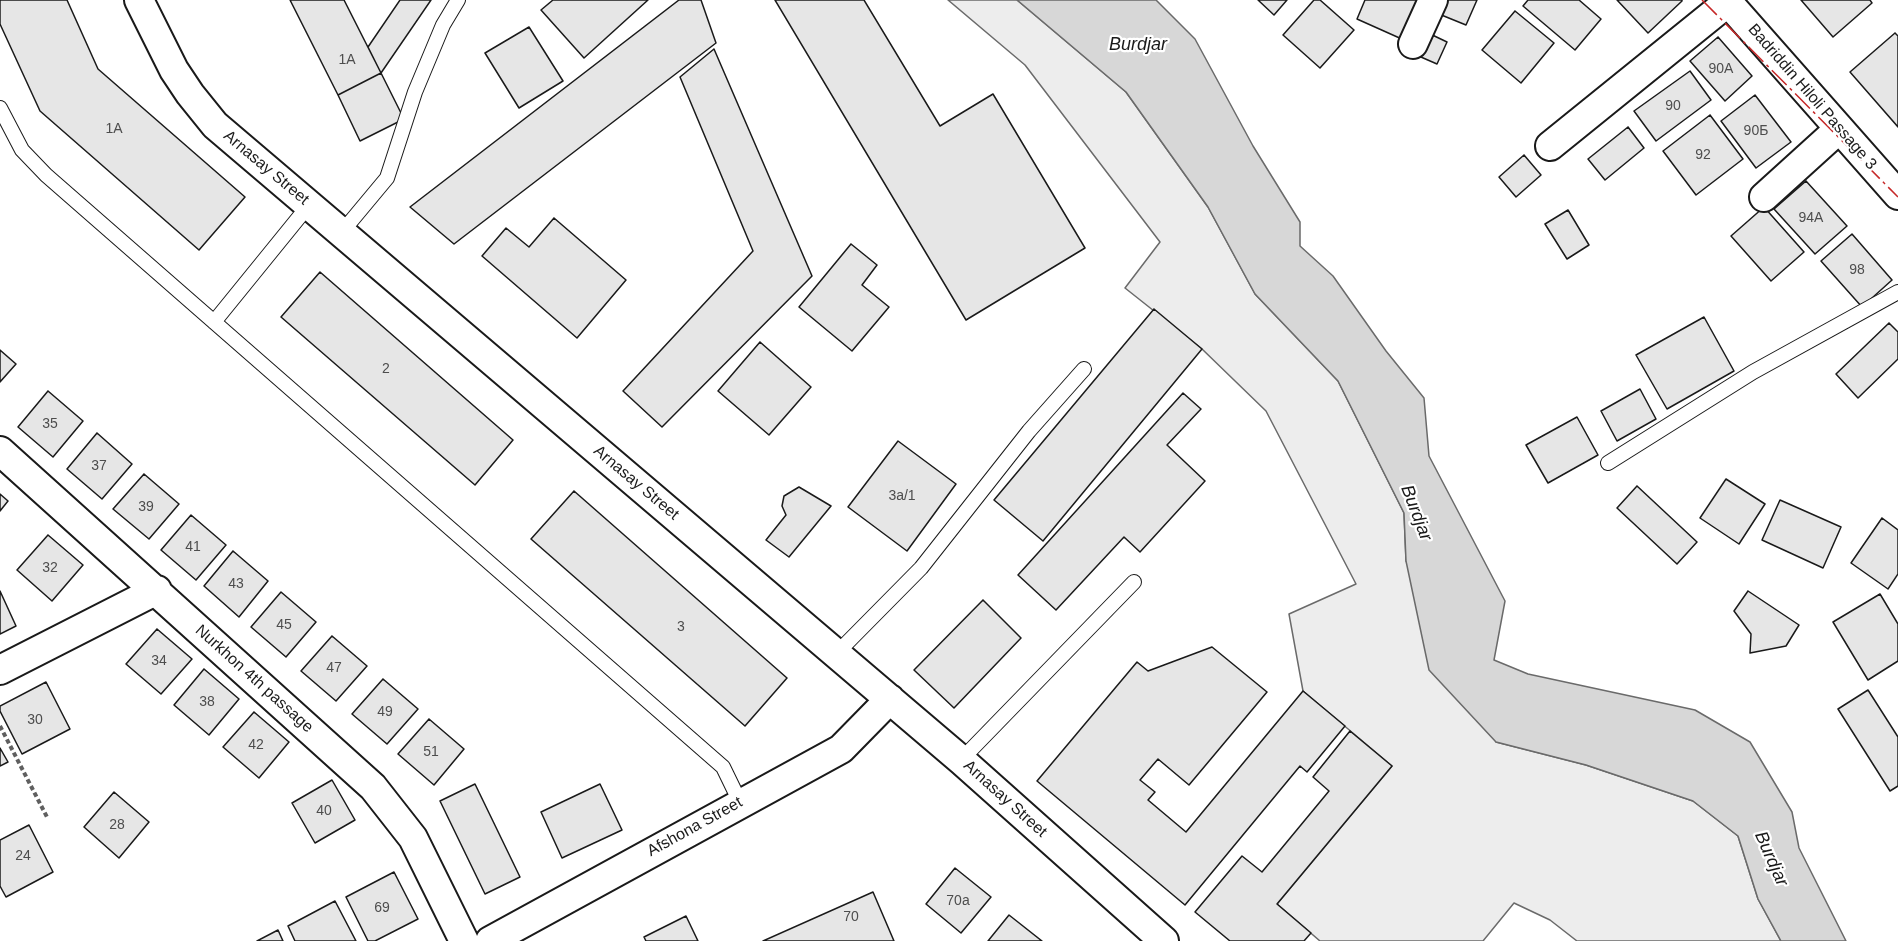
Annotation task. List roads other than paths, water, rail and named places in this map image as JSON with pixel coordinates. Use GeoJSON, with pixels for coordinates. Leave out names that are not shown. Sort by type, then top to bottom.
{"type":"FeatureCollection","features":[{"type":"Feature","properties":{"kind":"street","name":"Arnasay Street"},"geometry":{"type":"LineString","coordinates":[[139,0],[174,70],[215,125],[961,760],[1164,941]]}},
{"type":"Feature","properties":{"kind":"street"},"geometry":{"type":"LineString","coordinates":[[1413,44],[1433,0]]}},
{"type":"Feature","properties":{"kind":"street"},"geometry":{"type":"LineString","coordinates":[[1550,146],[1727,1]]}},
{"type":"Feature","properties":{"kind":"street","name":"Badriddin Hiloli Passage 3"},"geometry":{"type":"LineString","coordinates":[[1727,1],[1898,195]]}},
{"type":"Feature","properties":{"kind":"street"},"geometry":{"type":"LineString","coordinates":[[1764,197],[1839,129]]}},
{"type":"Feature","properties":{"kind":"street","name":"Nurkhon 4th passage"},"geometry":{"type":"LineString","coordinates":[[0,452],[157,590],[373,787],[413,838],[464,941]]}},
{"type":"Feature","properties":{"kind":"street"},"geometry":{"type":"LineString","coordinates":[[0,670],[157,590]]}},
{"type":"Feature","properties":{"kind":"street","name":"Afshona Street"},"geometry":{"type":"LineString","coordinates":[[490,941],[740,802],[842,749],[890,699]]}},
{"type":"Feature","properties":{"kind":"lane"},"geometry":{"type":"LineString","coordinates":[[342,232],[387,178],[415,92],[443,25],[458,0]]}},
{"type":"Feature","properties":{"kind":"lane"},"geometry":{"type":"LineString","coordinates":[[0,108],[22,150],[46,175],[723,767],[740,802]]}},
{"type":"Feature","properties":{"kind":"lane"},"geometry":{"type":"LineString","coordinates":[[214,322],[309,205]]}},
{"type":"Feature","properties":{"kind":"lane"},"geometry":{"type":"LineString","coordinates":[[1608,463],[1753,372],[1898,292]]}},
{"type":"Feature","properties":{"kind":"lane"},"geometry":{"type":"LineString","coordinates":[[836,654],[921,568],[1029,431],[1084,369]]}},
{"type":"Feature","properties":{"kind":"lane"},"geometry":{"type":"LineString","coordinates":[[961,760],[1134,582]]}},
{"type":"Feature","properties":{"kind":"water","name":"Burdjar"},"geometry":{"type":"Polygon","coordinates":[[[1017,0],[1156,0],[1195,39],[1253,146],[1300,222],[1300,246],[1333,276],[1386,351],[1424,398],[1429,456],[1505,601],[1494,660],[1528,674],[1695,710],[1750,742],[1792,812],[1799,848],[1846,941],[1781,941],[1758,899],[1738,836],[1693,801],[1586,765],[1496,742],[1429,670],[1406,561],[1404,513],[1338,381],[1255,294],[1208,207],[1126,92],[1017,0]]]}}]}
